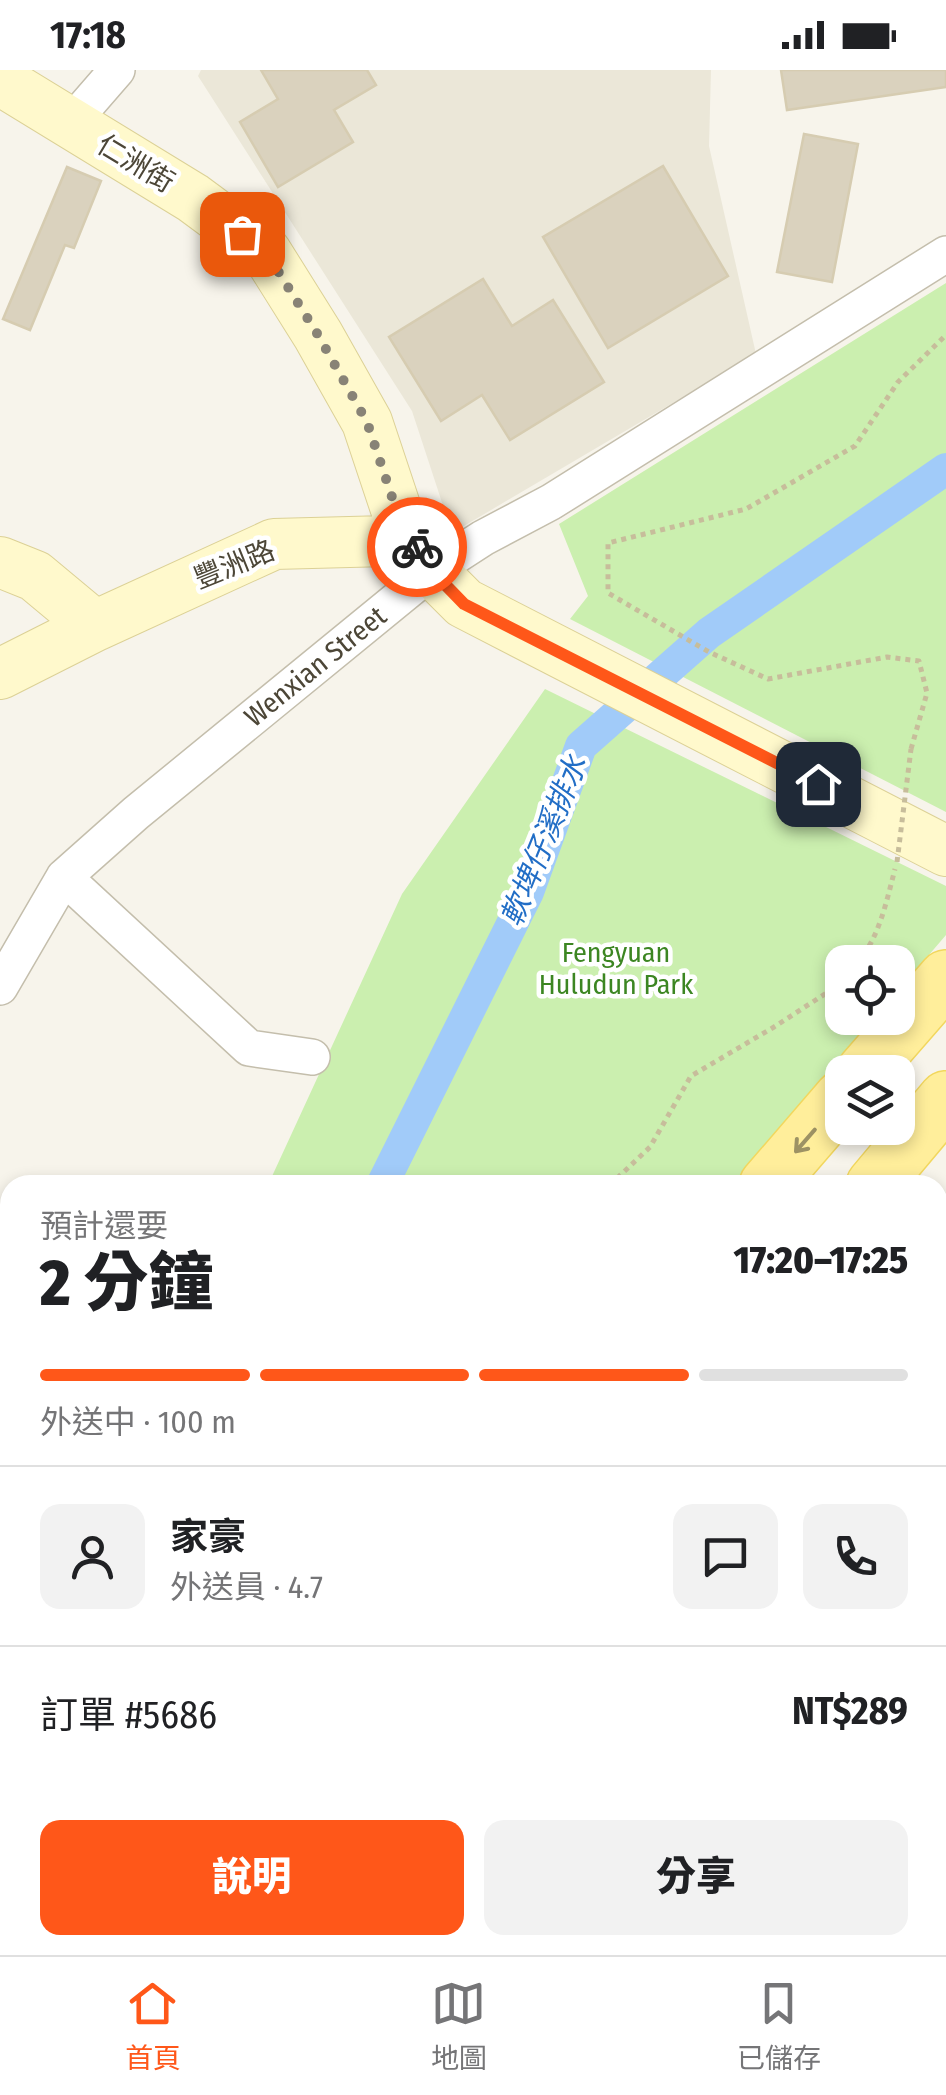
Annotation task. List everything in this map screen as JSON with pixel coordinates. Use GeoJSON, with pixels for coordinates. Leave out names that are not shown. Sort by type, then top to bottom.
{"type":"FeatureCollection","features":[{"type":"Feature","properties":{"kind":"main road"},"geometry":{"type":"LineString","coordinates":[[879,1055],[946,978]]}},
{"type":"Feature","properties":{"kind":"main road"},"geometry":{"type":"LineString","coordinates":[[882,1175],[946,1099]]}},
{"type":"Feature","properties":{"kind":"main road"},"geometry":{"type":"LineString","coordinates":[[776,1175],[825,1118]]}},
{"type":"Feature","properties":{"kind":"street"},"geometry":{"type":"LineString","coordinates":[[71,124],[117,70]]}},
{"type":"Feature","properties":{"kind":"street","name":"仁洲街"},"geometry":{"type":"LineString","coordinates":[[0,80],[194,198],[266,252],[367,422],[400,521],[432,571]]}},
{"type":"Feature","properties":{"kind":"street","name":"Wenxian Street"},"geometry":{"type":"LineString","coordinates":[[0,987],[64,877],[136,813],[432,571],[550,502],[946,254]]}},
{"type":"Feature","properties":{"kind":"street","name":"豐洲路"},"geometry":{"type":"LineString","coordinates":[[0,674],[274,544],[387,541],[432,571],[464,604],[946,851]]}},
{"type":"Feature","properties":{"kind":"street"},"geometry":{"type":"LineString","coordinates":[[0,562],[35,576],[95,626]]}},
{"type":"Feature","properties":{"kind":"street"},"geometry":{"type":"LineString","coordinates":[[64,877],[249,1048],[312,1057]]}},
{"type":"Feature","properties":{"kind":"path"},"geometry":{"type":"LineString","coordinates":[[868,945],[897,862],[911,749],[926,692],[918,661],[887,657],[768,679],[709,652],[608,593],[608,543],[746,509],[855,446],[898,382],[946,335]]}},
{"type":"Feature","properties":{"kind":"path"},"geometry":{"type":"LineString","coordinates":[[620,1175],[650,1146],[692,1076],[825,994]]}},
{"type":"Feature","properties":{"kind":"shaded area"},"geometry":{"type":"Polygon","coordinates":[[[201,70],[711,70],[709,146],[756,354],[452,533],[412,411],[198,76],[201,70]]]}},
{"type":"Feature","properties":{"kind":"green space"},"geometry":{"type":"Polygon","coordinates":[[[946,283],[946,812],[570,619],[588,596],[559,524],[946,283]]]}},
{"type":"Feature","properties":{"kind":"green space","name":"Fengyuan Huludun Park"},"geometry":{"type":"Polygon","coordinates":[[[545,689],[946,886],[946,935],[915,971],[915,945],[825,945],[825,1035],[860,1035],[843,1055],[825,1055],[825,1076],[741,1175],[273,1175],[402,894],[545,689]]]}},
{"type":"Feature","properties":{"kind":"building"},"geometry":{"type":"Polygon","coordinates":[[[261,70],[367,70],[376,85],[334,110],[353,142],[278,187],[240,122],[278,99],[261,70]]]}},
{"type":"Feature","properties":{"kind":"building"},"geometry":{"type":"Polygon","coordinates":[[[781,70],[946,70],[946,87],[787,110],[781,70]]]}},
{"type":"Feature","properties":{"kind":"building"},"geometry":{"type":"Polygon","coordinates":[[[804,134],[858,144],[832,282],[777,272],[804,134]]]}},
{"type":"Feature","properties":{"kind":"building"},"geometry":{"type":"Polygon","coordinates":[[[663,166],[728,276],[608,348],[543,237],[663,166]]]}},
{"type":"Feature","properties":{"kind":"building"},"geometry":{"type":"Polygon","coordinates":[[[67,167],[101,181],[74,248],[65,245],[30,330],[3,319],[67,167]]]}},
{"type":"Feature","properties":{"kind":"building"},"geometry":{"type":"Polygon","coordinates":[[[483,279],[512,326],[553,300],[604,382],[510,440],[482,395],[441,421],[389,337],[483,279]]]}},
{"type":"Feature","properties":{"kind":"waterway","name":"軟埤仔溪排水"},"geometry":{"type":"LineString","coordinates":[[387,1175],[528,892],[581,746],[709,633],[946,469]]}},
{"type":"Feature","properties":{"kind":"way so far"},"geometry":{"type":"LineString","coordinates":[[242,234],[266,252],[367,422],[400,521],[417,547]]}},
{"type":"Feature","properties":{"kind":"route"},"geometry":{"type":"LineString","coordinates":[[417,547],[432,571],[464,604],[818,784]]}}]}
